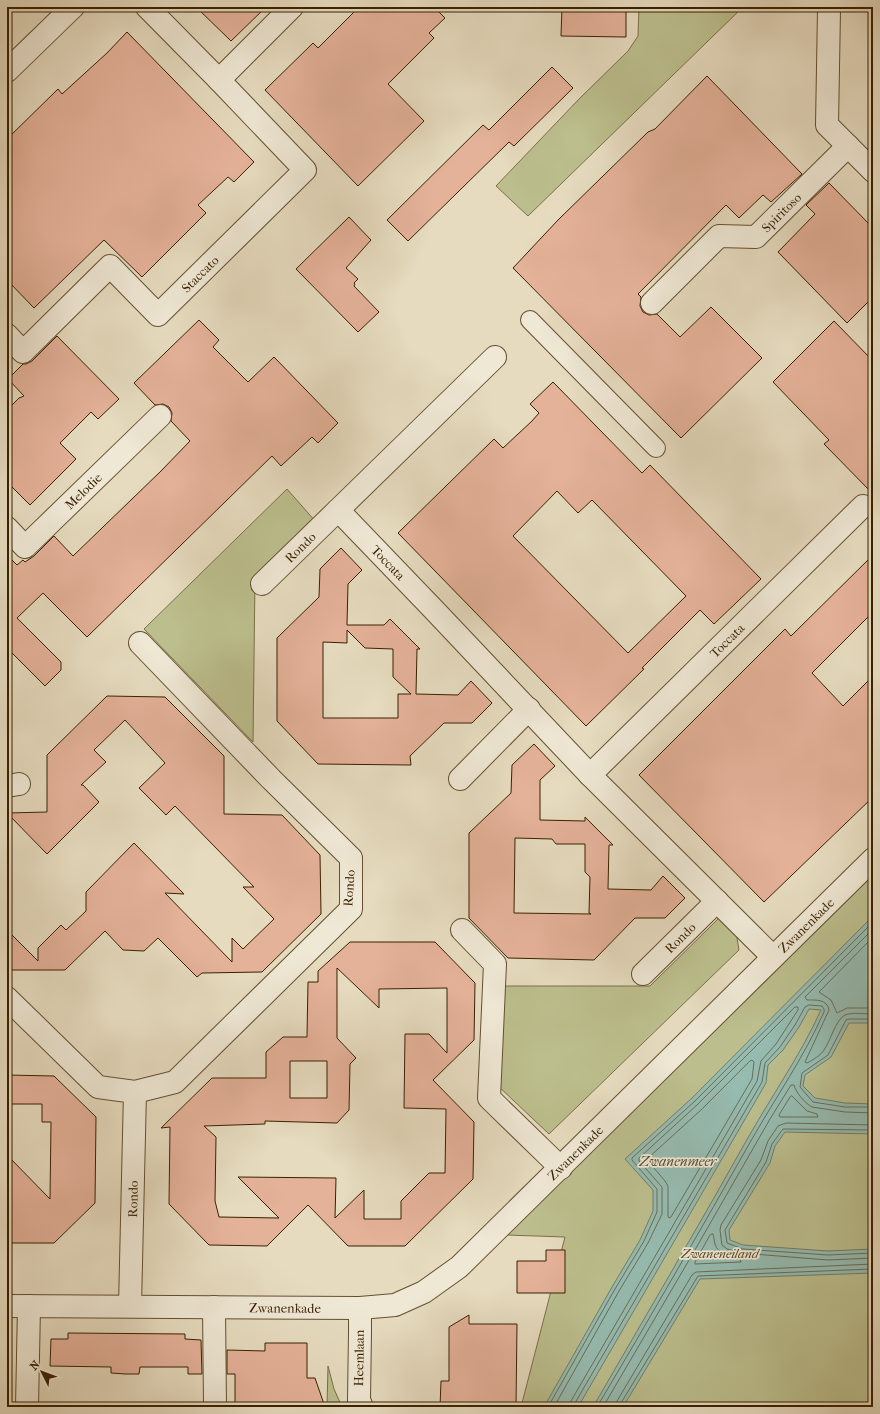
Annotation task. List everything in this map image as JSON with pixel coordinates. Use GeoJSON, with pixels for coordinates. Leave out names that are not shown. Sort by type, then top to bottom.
{"type":"FeatureCollection","features":[{"type":"Feature","properties":{"kind":"street"},"geometry":{"type":"LineString","coordinates":[[7,71],[73,7]]}},
{"type":"Feature","properties":{"kind":"street","name":"Staccato"},"geometry":{"type":"LineString","coordinates":[[7,335],[23,352],[110,266],[158,315],[305,170],[147,7]]}},
{"type":"Feature","properties":{"kind":"street"},"geometry":{"type":"LineString","coordinates":[[219,80],[292,7]]}},
{"type":"Feature","properties":{"kind":"street"},"geometry":{"type":"LineString","coordinates":[[829,10],[826,125],[873,171]]}},
{"type":"Feature","properties":{"kind":"street","name":"Spiritoso"},"geometry":{"type":"LineString","coordinates":[[652,303],[719,236],[756,237],[848,146]]}},
{"type":"Feature","properties":{"kind":"street"},"geometry":{"type":"LineString","coordinates":[[530,320],[656,448]]}},
{"type":"Feature","properties":{"kind":"street"},"geometry":{"type":"LineString","coordinates":[[338,510],[495,357]]}},
{"type":"Feature","properties":{"kind":"street","name":"Melodie"},"geometry":{"type":"LineString","coordinates":[[7,528],[25,547],[160,416]]}},
{"type":"Feature","properties":{"kind":"street","name":"Toccata"},"geometry":{"type":"LineString","coordinates":[[590,775],[864,506]]}},
{"type":"Feature","properties":{"kind":"street","name":"Rondo"},"geometry":{"type":"LineString","coordinates":[[262,584],[338,510]]}},
{"type":"Feature","properties":{"kind":"street","name":"Toccata"},"geometry":{"type":"LineString","coordinates":[[338,510],[590,775],[773,957]]}},
{"type":"Feature","properties":{"kind":"street","name":"Rondo"},"geometry":{"type":"LineString","coordinates":[[7,998],[98,1087],[135,1092],[175,1082],[351,909],[351,858],[271,779],[140,643]]}},
{"type":"Feature","properties":{"kind":"street"},"geometry":{"type":"LineString","coordinates":[[460,779],[528,709]]}},
{"type":"Feature","properties":{"kind":"street","name":"Zwanenkade"},"geometry":{"type":"LineString","coordinates":[[7,1306],[360,1308],[394,1305],[424,1292],[460,1267],[873,859]]}},
{"type":"Feature","properties":{"kind":"street","name":"Rondo"},"geometry":{"type":"LineString","coordinates":[[643,974],[717,901]]}},
{"type":"Feature","properties":{"kind":"street"},"geometry":{"type":"LineString","coordinates":[[462,930],[495,964],[489,1098],[561,1168]]}},
{"type":"Feature","properties":{"kind":"street","name":"Rondo"},"geometry":{"type":"LineString","coordinates":[[130,1306],[135,1092]]}},
{"type":"Feature","properties":{"kind":"street"},"geometry":{"type":"LineString","coordinates":[[27,1407],[29,1306]]}},
{"type":"Feature","properties":{"kind":"street"},"geometry":{"type":"LineString","coordinates":[[214,1307],[215,1407]]}},
{"type":"Feature","properties":{"kind":"street","name":"Heemlaan"},"geometry":{"type":"LineString","coordinates":[[360,1308],[359,1400],[362,1407]]}},
{"type":"Feature","properties":{"kind":"green space"},"geometry":{"type":"Polygon","coordinates":[[[639,7],[743,7],[528,216],[496,186],[579,99],[628,51],[638,36],[639,7]]]}},
{"type":"Feature","properties":{"kind":"green space"},"geometry":{"type":"Polygon","coordinates":[[[287,489],[316,522],[255,577],[253,742],[144,629],[287,489]]]}},
{"type":"Feature","properties":{"kind":"green space","name":"Zwaneneiland"},"geometry":{"type":"Polygon","coordinates":[[[873,869],[873,1407],[521,1407],[565,1237],[506,1235],[873,869]]]}},
{"type":"Feature","properties":{"kind":"green space"},"geometry":{"type":"Polygon","coordinates":[[[720,917],[736,932],[739,950],[549,1134],[496,1084],[497,986],[650,986],[720,917]]]}},
{"type":"Feature","properties":{"kind":"green space"},"geometry":{"type":"Polygon","coordinates":[[[328,1366],[334,1389],[342,1407],[327,1407],[328,1366]]]}},
{"type":"Feature","properties":{"kind":"water","name":"Zwanenmeer"},"geometry":{"type":"Polygon","coordinates":[[[873,916],[873,1023],[849,1023],[831,1057],[805,1075],[803,1086],[815,1098],[845,1103],[873,1104],[873,1134],[785,1132],[775,1146],[770,1163],[729,1230],[730,1240],[743,1245],[828,1251],[873,1249],[873,1273],[700,1279],[623,1407],[593,1407],[749,1136],[805,1042],[821,1010],[809,1009],[783,1050],[768,1065],[766,1083],[578,1407],[544,1407],[640,1240],[653,1211],[653,1190],[625,1159],[692,1098],[873,916]]]}},
{"type":"Feature","properties":{"kind":"building"},"geometry":{"type":"Polygon","coordinates":[[[196,7],[266,7],[231,41],[196,7]]]}},
{"type":"Feature","properties":{"kind":"building"},"geometry":{"type":"Polygon","coordinates":[[[359,7],[434,7],[445,18],[429,33],[434,38],[388,84],[424,121],[358,186],[265,90],[313,43],[318,48],[359,7]]]}},
{"type":"Feature","properties":{"kind":"building"},"geometry":{"type":"Polygon","coordinates":[[[562,7],[626,7],[626,37],[561,36],[562,7]]]}},
{"type":"Feature","properties":{"kind":"building"},"geometry":{"type":"Polygon","coordinates":[[[127,32],[254,162],[234,182],[228,177],[198,205],[206,213],[142,277],[104,240],[34,308],[7,280],[7,139],[58,89],[62,94],[107,53],[127,32]]]}},
{"type":"Feature","properties":{"kind":"building"},"geometry":{"type":"Polygon","coordinates":[[[552,67],[573,88],[514,146],[509,142],[408,241],[387,220],[483,125],[489,130],[552,67]]]}},
{"type":"Feature","properties":{"kind":"building"},"geometry":{"type":"Polygon","coordinates":[[[707,76],[802,174],[771,202],[763,195],[739,218],[726,205],[638,294],[641,297],[640,306],[643,312],[649,315],[657,314],[680,337],[711,307],[762,358],[681,438],[513,268],[558,220],[648,132],[655,129],[707,76]]]}},
{"type":"Feature","properties":{"kind":"building"},"geometry":{"type":"Polygon","coordinates":[[[829,183],[873,228],[873,297],[847,323],[778,252],[815,214],[806,205],[829,183]]]}},
{"type":"Feature","properties":{"kind":"building"},"geometry":{"type":"Polygon","coordinates":[[[349,217],[371,240],[346,268],[358,279],[354,283],[354,286],[379,312],[358,332],[296,269],[349,217]]]}},
{"type":"Feature","properties":{"kind":"building"},"geometry":{"type":"Polygon","coordinates":[[[199,320],[219,340],[213,347],[248,382],[274,357],[338,423],[318,443],[312,437],[281,466],[272,456],[87,637],[43,593],[17,618],[61,662],[61,670],[45,686],[7,648],[7,555],[17,565],[23,560],[25,562],[34,556],[54,536],[73,556],[190,441],[171,421],[172,413],[169,407],[163,404],[155,405],[134,383],[199,320]]]}},
{"type":"Feature","properties":{"kind":"building"},"geometry":{"type":"Polygon","coordinates":[[[834,321],[873,361],[873,494],[824,444],[829,440],[773,382],[834,321]]]}},
{"type":"Feature","properties":{"kind":"building"},"geometry":{"type":"Polygon","coordinates":[[[57,336],[119,399],[98,419],[91,412],[60,443],[76,459],[30,505],[7,482],[7,410],[19,398],[24,396],[8,379],[23,364],[32,361],[57,336]]]}},
{"type":"Feature","properties":{"kind":"building"},"geometry":{"type":"Polygon","coordinates":[[[553,382],[642,473],[650,465],[761,579],[714,624],[700,610],[642,668],[644,669],[586,726],[398,533],[494,439],[503,448],[532,421],[539,413],[530,404],[553,382]],[[557,491],[513,536],[628,653],[686,596],[592,500],[578,513],[557,491]]]}},
{"type":"Feature","properties":{"kind":"building"},"geometry":{"type":"Polygon","coordinates":[[[341,548],[362,570],[348,584],[347,625],[384,625],[390,619],[420,649],[417,649],[416,694],[458,695],[471,681],[492,703],[472,723],[444,723],[410,756],[411,765],[318,764],[277,721],[277,638],[319,597],[320,569],[341,548]],[[347,630],[347,643],[323,642],[323,718],[398,718],[398,694],[411,694],[393,677],[393,649],[365,648],[347,630]]]}},
{"type":"Feature","properties":{"kind":"building"},"geometry":{"type":"Polygon","coordinates":[[[873,555],[873,612],[812,673],[843,706],[873,676],[873,797],[764,902],[639,775],[785,629],[791,636],[873,555]]]}},
{"type":"Feature","properties":{"kind":"building"},"geometry":{"type":"Polygon","coordinates":[[[107,696],[165,697],[224,756],[224,814],[282,815],[320,855],[321,914],[262,972],[202,973],[197,977],[158,938],[144,951],[123,950],[105,931],[65,970],[7,970],[7,930],[38,961],[38,948],[61,925],[66,930],[86,911],[86,892],[134,843],[184,894],[165,893],[232,962],[232,938],[243,949],[274,919],[243,887],[254,887],[175,806],[166,815],[139,788],[165,763],[125,720],[94,750],[106,762],[81,785],[83,785],[99,802],[47,854],[7,813],[47,812],[47,755],[107,696]]]}},
{"type":"Feature","properties":{"kind":"building"},"geometry":{"type":"Polygon","coordinates":[[[534,744],[555,766],[540,780],[540,820],[585,821],[585,817],[613,845],[609,845],[608,889],[651,890],[663,876],[685,898],[665,918],[635,918],[594,960],[508,958],[469,918],[469,833],[511,793],[512,765],[534,744]],[[515,838],[514,913],[591,914],[589,913],[590,877],[585,872],[585,844],[556,844],[552,839],[515,838]]]}},
{"type":"Feature","properties":{"kind":"building"},"geometry":{"type":"Polygon","coordinates":[[[350,942],[435,942],[475,983],[474,1040],[433,1080],[474,1122],[473,1179],[405,1246],[348,1246],[308,1205],[267,1246],[209,1245],[169,1204],[170,1127],[161,1128],[212,1078],[266,1078],[266,1052],[283,1037],[307,1037],[308,982],[318,982],[318,971],[350,942]],[[337,968],[337,1038],[356,1058],[350,1064],[349,1110],[337,1123],[265,1121],[265,1124],[204,1126],[216,1137],[215,1201],[219,1217],[279,1218],[238,1177],[336,1178],[335,1218],[364,1190],[364,1219],[401,1219],[401,1201],[429,1173],[445,1173],[446,1109],[404,1108],[405,1034],[429,1034],[447,1053],[447,988],[379,989],[379,1008],[337,968]],[[290,1061],[290,1098],[327,1098],[327,1061],[290,1061]]]}},
{"type":"Feature","properties":{"kind":"building"},"geometry":{"type":"Polygon","coordinates":[[[7,1075],[54,1076],[96,1117],[95,1203],[54,1243],[7,1243],[7,1155],[50,1199],[51,1122],[42,1122],[42,1104],[7,1104],[7,1075]]]}},
{"type":"Feature","properties":{"kind":"building"},"geometry":{"type":"Polygon","coordinates":[[[546,1250],[565,1250],[565,1293],[517,1293],[517,1261],[546,1261],[546,1250]]]}},
{"type":"Feature","properties":{"kind":"building"},"geometry":{"type":"Polygon","coordinates":[[[469,1315],[469,1324],[517,1324],[516,1407],[440,1407],[441,1381],[449,1381],[449,1327],[469,1315]]]}},
{"type":"Feature","properties":{"kind":"building"},"geometry":{"type":"Polygon","coordinates":[[[68,1333],[185,1334],[185,1339],[201,1340],[202,1374],[188,1374],[188,1367],[140,1367],[139,1374],[125,1374],[111,1373],[111,1367],[50,1366],[51,1339],[68,1339],[68,1333]]]}},
{"type":"Feature","properties":{"kind":"building"},"geometry":{"type":"Polygon","coordinates":[[[265,1343],[307,1343],[307,1378],[315,1378],[325,1407],[235,1407],[235,1374],[227,1374],[227,1350],[265,1351],[265,1343]]]}}]}
